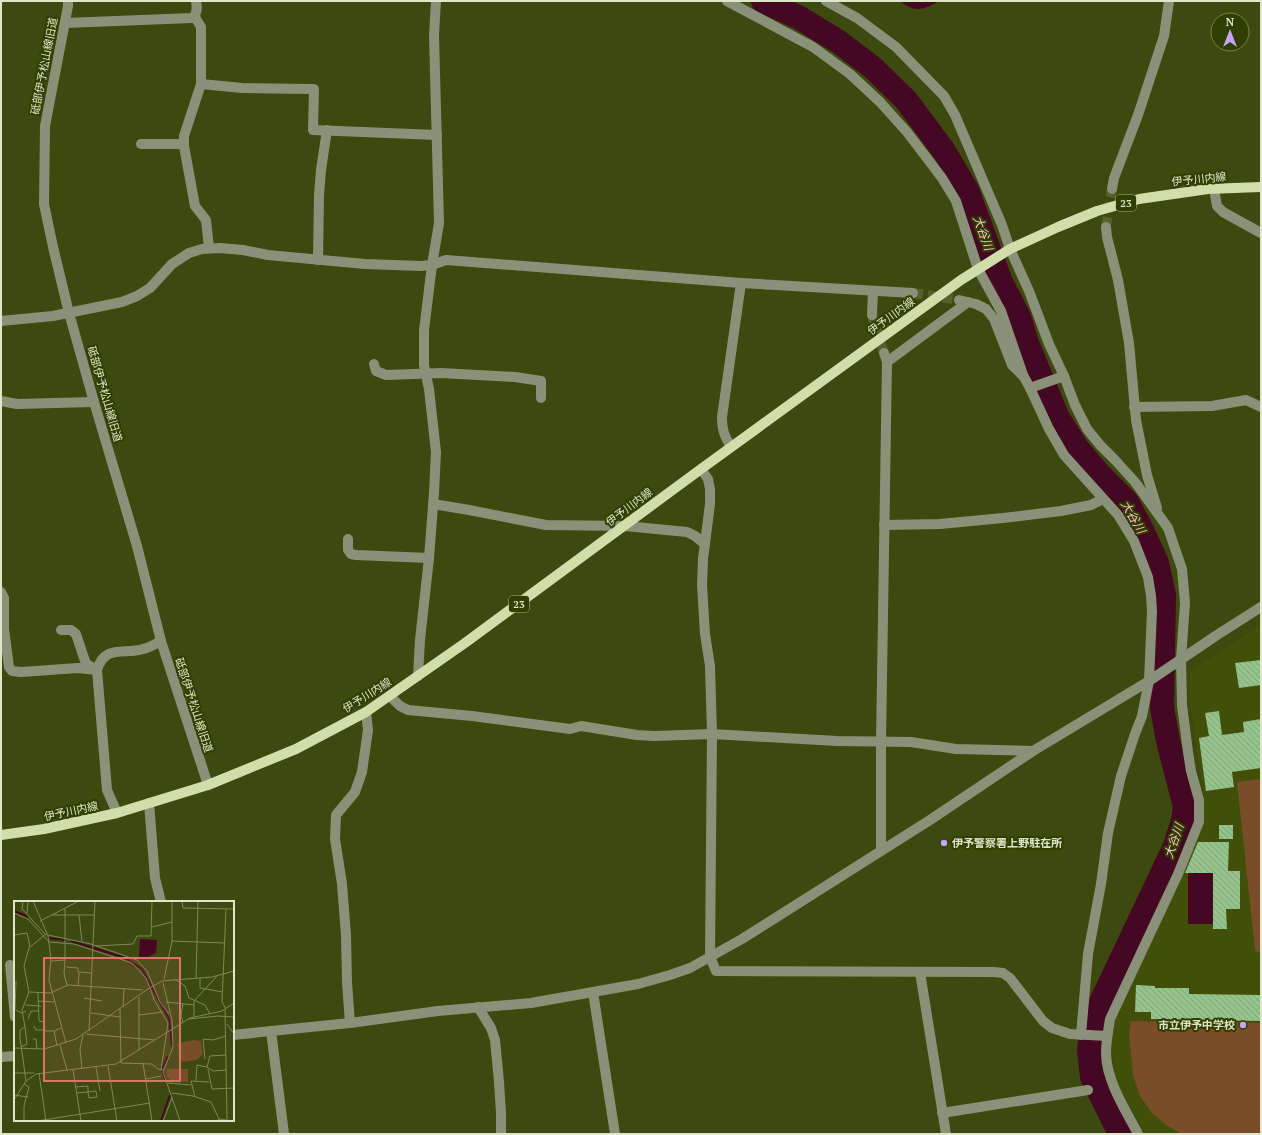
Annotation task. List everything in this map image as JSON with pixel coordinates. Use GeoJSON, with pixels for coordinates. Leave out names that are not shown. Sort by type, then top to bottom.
{"type":"FeatureCollection","features":[{"type":"Feature","properties":{"kind":"main road","name":"伊予川内線"},"geometry":{"type":"LineString","coordinates":[[1,835],[44,829],[117,813],[208,785],[289,752],[366,712],[465,643],[625,526],[701,468],[961,280],[1010,249],[1058,226],[1097,211],[1139,199],[1175,193],[1261,186]]}},
{"type":"Feature","properties":{"kind":"street","name":"砥部伊予松山線旧道"},"geometry":{"type":"LineString","coordinates":[[68,1],[45,126],[44,204],[69,313],[137,546],[161,641],[208,785]]}},
{"type":"Feature","properties":{"kind":"street"},"geometry":{"type":"LineString","coordinates":[[196,1],[197,13],[195,17],[201,27],[201,84],[184,136],[184,144],[195,206],[206,220],[209,248]]}},
{"type":"Feature","properties":{"kind":"street"},"geometry":{"type":"LineString","coordinates":[[418,676],[420,640],[429,558],[436,452],[430,389],[424,365],[424,330],[439,223],[434,35],[436,1]]}},
{"type":"Feature","properties":{"kind":"street"},"geometry":{"type":"LineString","coordinates":[[727,1],[813,47],[850,74],[880,102],[907,132],[942,178],[956,201],[980,267],[1000,311],[1024,377]]}},
{"type":"Feature","properties":{"kind":"street"},"geometry":{"type":"LineString","coordinates":[[826,1],[858,18],[896,47],[944,96],[955,115],[1002,225],[1010,249],[1029,291],[1060,377],[1087,429],[1135,482],[1168,528],[1182,569],[1185,603],[1179,660],[1182,705],[1191,771],[1199,800],[1199,822],[1178,874],[1112,1014],[1104,1036],[1106,1054],[1113,1083],[1138,1134]]}},
{"type":"Feature","properties":{"kind":"street"},"geometry":{"type":"LineString","coordinates":[[1112,189],[1114,178],[1138,115],[1164,36],[1169,1]]}},
{"type":"Feature","properties":{"kind":"street"},"geometry":{"type":"LineString","coordinates":[[65,23],[189,19],[195,17]]}},
{"type":"Feature","properties":{"kind":"street"},"geometry":{"type":"LineString","coordinates":[[201,84],[242,88],[314,89],[313,130],[437,135]]}},
{"type":"Feature","properties":{"kind":"street"},"geometry":{"type":"LineString","coordinates":[[318,260],[319,195],[327,130]]}},
{"type":"Feature","properties":{"kind":"street"},"geometry":{"type":"LineString","coordinates":[[141,144],[184,144]]}},
{"type":"Feature","properties":{"kind":"street"},"geometry":{"type":"LineString","coordinates":[[1214,189],[1217,206],[1223,212],[1261,233]]}},
{"type":"Feature","properties":{"kind":"street"},"geometry":{"type":"LineString","coordinates":[[1106,226],[1107,237],[1118,280],[1129,343],[1136,420],[1147,475],[1161,517]]}},
{"type":"Feature","properties":{"kind":"street"},"geometry":{"type":"LineString","coordinates":[[1,321],[53,316],[122,302],[137,296],[150,288],[172,264],[189,253],[209,248],[243,250],[268,255],[365,264],[421,266],[432,265],[446,260],[741,284],[913,293]]}},
{"type":"Feature","properties":{"kind":"street"},"geometry":{"type":"LineString","coordinates":[[731,447],[724,435],[722,417],[741,284]]}},
{"type":"Feature","properties":{"kind":"street"},"geometry":{"type":"LineString","coordinates":[[872,315],[873,291]]}},
{"type":"Feature","properties":{"kind":"street"},"geometry":{"type":"LineString","coordinates":[[881,851],[885,357],[963,301],[976,304],[986,309],[994,319],[1012,365],[1034,386],[1049,429],[1064,455],[1118,515],[1134,541],[1148,578],[1151,596],[1151,680],[1142,716],[1134,734],[1121,776],[1108,833],[1101,884],[1088,954],[1083,1035]]}},
{"type":"Feature","properties":{"kind":"street"},"geometry":{"type":"LineString","coordinates":[[374,364],[376,371],[386,375],[459,374],[541,381],[541,398]]}},
{"type":"Feature","properties":{"kind":"street"},"geometry":{"type":"LineString","coordinates":[[1034,386],[1060,377]]}},
{"type":"Feature","properties":{"kind":"street"},"geometry":{"type":"LineString","coordinates":[[1134,407],[1212,406],[1246,400],[1261,407]]}},
{"type":"Feature","properties":{"kind":"street"},"geometry":{"type":"LineString","coordinates":[[1,401],[17,404],[94,402]]}},
{"type":"Feature","properties":{"kind":"street"},"geometry":{"type":"LineString","coordinates":[[701,468],[708,479],[710,489],[710,504],[703,559],[702,585],[705,634],[710,666],[712,734],[710,957],[716,971],[1003,973],[1010,978],[1043,1021],[1052,1028],[1070,1034],[1104,1036]]}},
{"type":"Feature","properties":{"kind":"street"},"geometry":{"type":"LineString","coordinates":[[884,525],[940,524],[1062,511],[1092,505],[1103,499]]}},
{"type":"Feature","properties":{"kind":"street"},"geometry":{"type":"LineString","coordinates":[[433,504],[546,525],[625,526],[688,532],[705,544]]}},
{"type":"Feature","properties":{"kind":"street"},"geometry":{"type":"LineString","coordinates":[[348,540],[348,550],[351,554],[429,558]]}},
{"type":"Feature","properties":{"kind":"street"},"geometry":{"type":"LineString","coordinates":[[1,592],[4,598],[5,667],[12,671],[21,672],[78,668],[97,670]]}},
{"type":"Feature","properties":{"kind":"street"},"geometry":{"type":"LineString","coordinates":[[234,1035],[350,1023],[438,1011],[531,1002],[638,984],[690,968],[881,851],[1033,751],[1151,680],[1261,607]]}},
{"type":"Feature","properties":{"kind":"street"},"geometry":{"type":"LineString","coordinates":[[60,630],[71,630],[76,634],[86,664],[97,670]]}},
{"type":"Feature","properties":{"kind":"street"},"geometry":{"type":"LineString","coordinates":[[117,813],[107,790],[97,670],[99,662],[105,656],[116,651],[143,650],[161,641]]}},
{"type":"Feature","properties":{"kind":"street"},"geometry":{"type":"LineString","coordinates":[[390,696],[400,706],[408,710],[472,716],[570,729],[581,726],[636,735],[674,736],[712,734],[837,741],[910,742],[956,748],[1033,751]]}},
{"type":"Feature","properties":{"kind":"street"},"geometry":{"type":"LineString","coordinates":[[350,1023],[342,884],[335,839],[336,815],[355,792],[362,772],[368,730],[366,712]]}},
{"type":"Feature","properties":{"kind":"street"},"geometry":{"type":"LineString","coordinates":[[149,803],[155,878],[161,901]]}},
{"type":"Feature","properties":{"kind":"street"},"geometry":{"type":"LineString","coordinates":[[10,965],[14,1007]]}},
{"type":"Feature","properties":{"kind":"street"},"geometry":{"type":"LineString","coordinates":[[920,972],[946,1134]]}},
{"type":"Feature","properties":{"kind":"street"},"geometry":{"type":"LineString","coordinates":[[593,992],[615,1134]]}},
{"type":"Feature","properties":{"kind":"street"},"geometry":{"type":"LineString","coordinates":[[478,1008],[491,1028],[495,1040],[500,1098],[500,1134]]}},
{"type":"Feature","properties":{"kind":"street"},"geometry":{"type":"LineString","coordinates":[[271,1031],[284,1134]]}},
{"type":"Feature","properties":{"kind":"street"},"geometry":{"type":"LineString","coordinates":[[1,1057],[14,1056]]}},
{"type":"Feature","properties":{"kind":"street"},"geometry":{"type":"LineString","coordinates":[[942,1113],[1088,1090]]}},
{"type":"Feature","properties":{"kind":"shaded area"},"geometry":{"type":"Polygon","coordinates":[[[900,1],[940,1],[924,8],[916,9],[911,8],[900,1]]]}},
{"type":"Feature","properties":{"kind":"shaded area"},"geometry":{"type":"Polygon","coordinates":[[[1261,625],[1261,1134],[1145,1134],[1122,1091],[1115,1074],[1111,1041],[1115,1018],[1203,823],[1203,791],[1190,705],[1190,671],[1261,625]]]}},
{"type":"Feature","properties":{"kind":"shaded area"},"geometry":{"type":"Polygon","coordinates":[[[1261,779],[1261,954],[1255,950],[1237,782],[1261,779]]]}},
{"type":"Feature","properties":{"kind":"shaded area"},"geometry":{"type":"Polygon","coordinates":[[[1188,873],[1213,873],[1213,924],[1188,924],[1188,873]]]}},
{"type":"Feature","properties":{"kind":"shaded area"},"geometry":{"type":"Polygon","coordinates":[[[1131,1021],[1261,1023],[1261,1134],[1181,1134],[1166,1125],[1152,1113],[1140,1096],[1133,1075],[1129,1035],[1131,1021]]]}},
{"type":"Feature","properties":{"kind":"building"},"geometry":{"type":"Polygon","coordinates":[[[1261,660],[1261,685],[1239,688],[1235,663],[1261,660]]]}},
{"type":"Feature","properties":{"kind":"building"},"geometry":{"type":"Polygon","coordinates":[[[1219,711],[1222,735],[1244,732],[1243,722],[1261,719],[1261,768],[1232,772],[1234,787],[1206,791],[1199,738],[1209,736],[1205,713],[1219,711]]]}},
{"type":"Feature","properties":{"kind":"building"},"geometry":{"type":"Polygon","coordinates":[[[1219,825],[1233,825],[1233,839],[1219,839],[1219,825]]]}},
{"type":"Feature","properties":{"kind":"building"},"geometry":{"type":"Polygon","coordinates":[[[1198,842],[1229,842],[1228,871],[1240,871],[1240,909],[1226,909],[1227,929],[1213,929],[1213,873],[1185,873],[1198,842]]]}},
{"type":"Feature","properties":{"kind":"building"},"geometry":{"type":"Polygon","coordinates":[[[1136,985],[1155,986],[1155,988],[1189,988],[1189,994],[1261,995],[1261,1021],[1151,1019],[1151,1012],[1135,1012],[1136,985]]]}},
{"type":"Feature","properties":{"kind":"waterway","name":"大谷川"},"geometry":{"type":"LineString","coordinates":[[763,1],[800,18],[839,42],[872,67],[906,100],[944,151],[967,190],[1001,282],[1019,317],[1027,343],[1058,418],[1077,448],[1100,475],[1127,502],[1157,563],[1164,595],[1162,708],[1168,741],[1185,807],[1183,821],[1175,846],[1093,1019],[1089,1050],[1092,1077],[1120,1134]]}},
{"type":"Feature","properties":{"kind":"tunnel"},"geometry":{"type":"LineString","coordinates":[[1106,227],[1112,189]]}},
{"type":"Feature","properties":{"kind":"tunnel"},"geometry":{"type":"LineString","coordinates":[[913,293],[959,300]]}},
{"type":"Feature","properties":{"kind":"tunnel"},"geometry":{"type":"LineString","coordinates":[[872,315],[884,353]]}},
{"type":"Feature","properties":{"kind":"place","name":"伊予警察署上野駐在所"},"geometry":{"type":"Point","coordinates":[944,843]}},
{"type":"Feature","properties":{"kind":"place","name":"市立伊予中学校"},"geometry":{"type":"Point","coordinates":[1243,1025]}}]}
